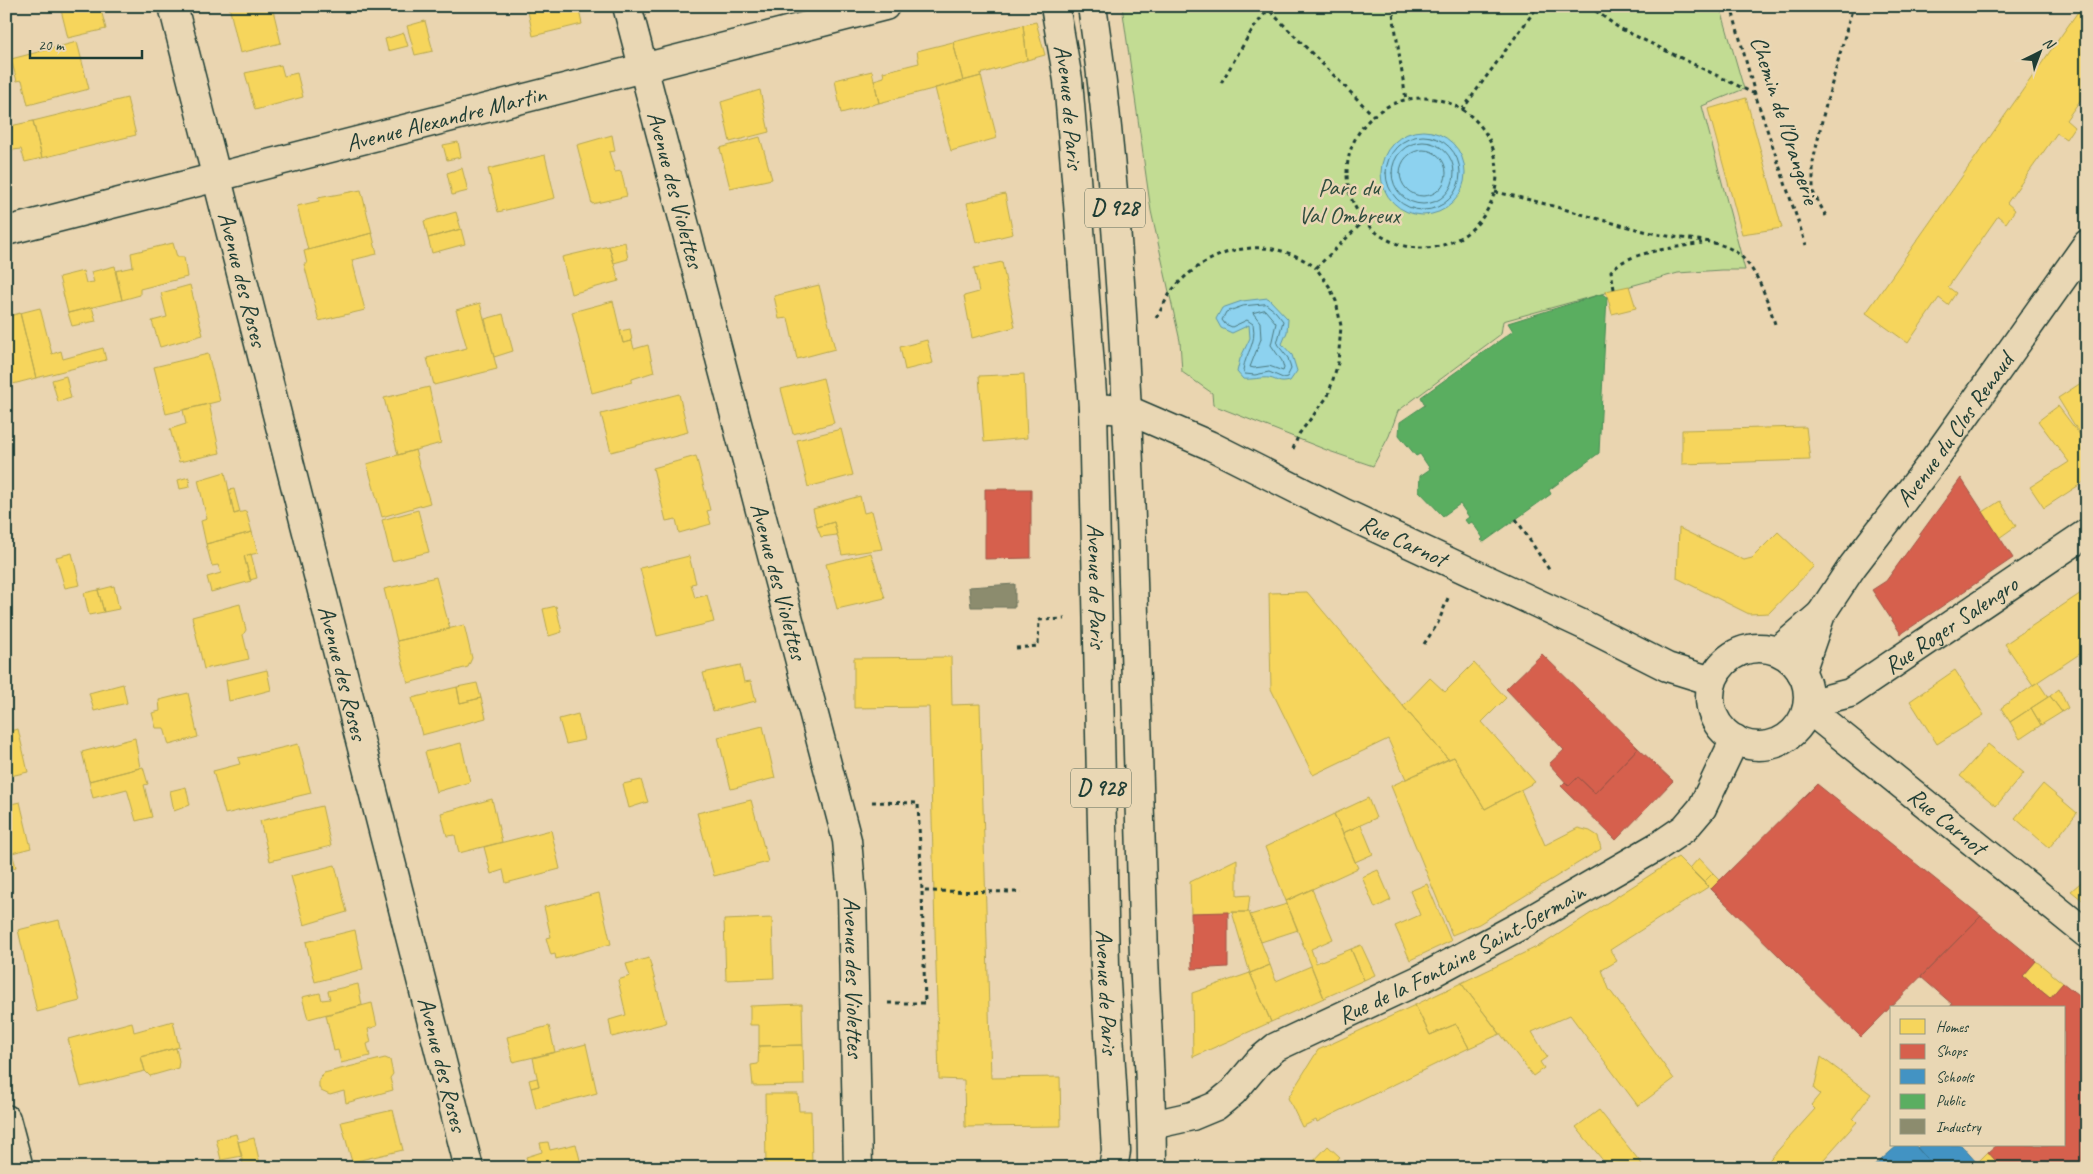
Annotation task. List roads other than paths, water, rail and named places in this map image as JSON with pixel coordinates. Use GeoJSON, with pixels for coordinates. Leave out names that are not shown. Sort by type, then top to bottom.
{"type":"FeatureCollection","features":[{"type":"Feature","properties":{"kind":"street","name":"Avenue des Roses"},"geometry":{"type":"LineString","coordinates":[[173,6],[469,1168]]}},
{"type":"Feature","properties":{"kind":"street","name":"Avenue des Violettes"},"geometry":{"type":"LineString","coordinates":[[627,6],[846,840],[850,866],[858,1168]]}},
{"type":"Feature","properties":{"kind":"street","name":"Avenue Alexandre Martin"},"geometry":{"type":"LineString","coordinates":[[6,231],[885,6]]}},
{"type":"Feature","properties":{"kind":"street","name":"Avenue de Paris"},"geometry":{"type":"LineString","coordinates":[[1055,6],[1068,80],[1080,215],[1093,408],[1105,966],[1116,1151],[1113,1168]]}},
{"type":"Feature","properties":{"kind":"street","name":"Avenue de Paris"},"geometry":{"type":"LineString","coordinates":[[1092,6],[1102,70],[1124,324],[1152,1168]]}},
{"type":"Feature","properties":{"kind":"street","name":"Avenue du Clos Renaud"},"geometry":{"type":"LineString","coordinates":[[1821,614],[1852,567],[1928,468],[2087,244]]}},
{"type":"Feature","properties":{"kind":"street","name":"Rue Carnot"},"geometry":{"type":"LineString","coordinates":[[1093,408],[1128,410],[1195,439],[1344,513],[1586,626],[1666,667],[1712,681]]}},
{"type":"Feature","properties":{"kind":"street","name":"Rue Roger Salengro"},"geometry":{"type":"LineString","coordinates":[[1808,706],[1850,694],[2087,533]]}},
{"type":"Feature","properties":{"kind":"street"},"geometry":{"type":"LineString","coordinates":[[1778,651],[1821,614]]}},
{"type":"Feature","properties":{"kind":"street"},"geometry":{"type":"LineString","coordinates":[[1801,672],[1821,614]]}},
{"type":"Feature","properties":{"kind":"street"},"geometry":{"type":"LineString","coordinates":[[1751,648],[1768,648],[1778,651],[1795,663],[1801,672],[1808,690],[1808,706],[1802,722],[1792,734],[1780,742],[1767,746],[1752,746],[1726,734],[1716,722],[1710,708],[1712,681],[1722,663],[1736,653],[1751,648]]}},
{"type":"Feature","properties":{"kind":"street","name":"Rue Carnot"},"geometry":{"type":"LineString","coordinates":[[1808,706],[2087,934]]}},
{"type":"Feature","properties":{"kind":"street","name":"Rue de la Fontaine Saint-Germain"},"geometry":{"type":"LineString","coordinates":[[1152,1125],[1192,1116],[1216,1106],[1233,1092],[1259,1061],[1276,1047],[1419,980],[1525,923],[1660,845],[1684,828],[1702,808],[1735,739]]}},
{"type":"Feature","properties":{"kind":"street"},"geometry":{"type":"LineString","coordinates":[[6,1119],[19,1168]]}},
{"type":"Feature","properties":{"kind":"water"},"geometry":{"type":"Polygon","coordinates":[[[1423,131],[1439,134],[1453,143],[1462,157],[1465,173],[1462,189],[1453,203],[1439,212],[1423,215],[1407,212],[1393,203],[1384,189],[1381,173],[1384,157],[1393,143],[1407,134],[1423,131]]]}},
{"type":"Feature","properties":{"kind":"water"},"geometry":{"type":"Polygon","coordinates":[[[1268,298],[1288,319],[1287,332],[1282,344],[1292,355],[1297,371],[1290,381],[1286,382],[1267,378],[1243,379],[1237,372],[1240,359],[1250,338],[1249,325],[1232,333],[1221,328],[1216,319],[1222,308],[1242,301],[1268,298]]]}},
{"type":"Feature","properties":{"kind":"park label","name":"Parc du Val Ombreux"},"geometry":{"type":"Point","coordinates":[1349,201]}}]}
